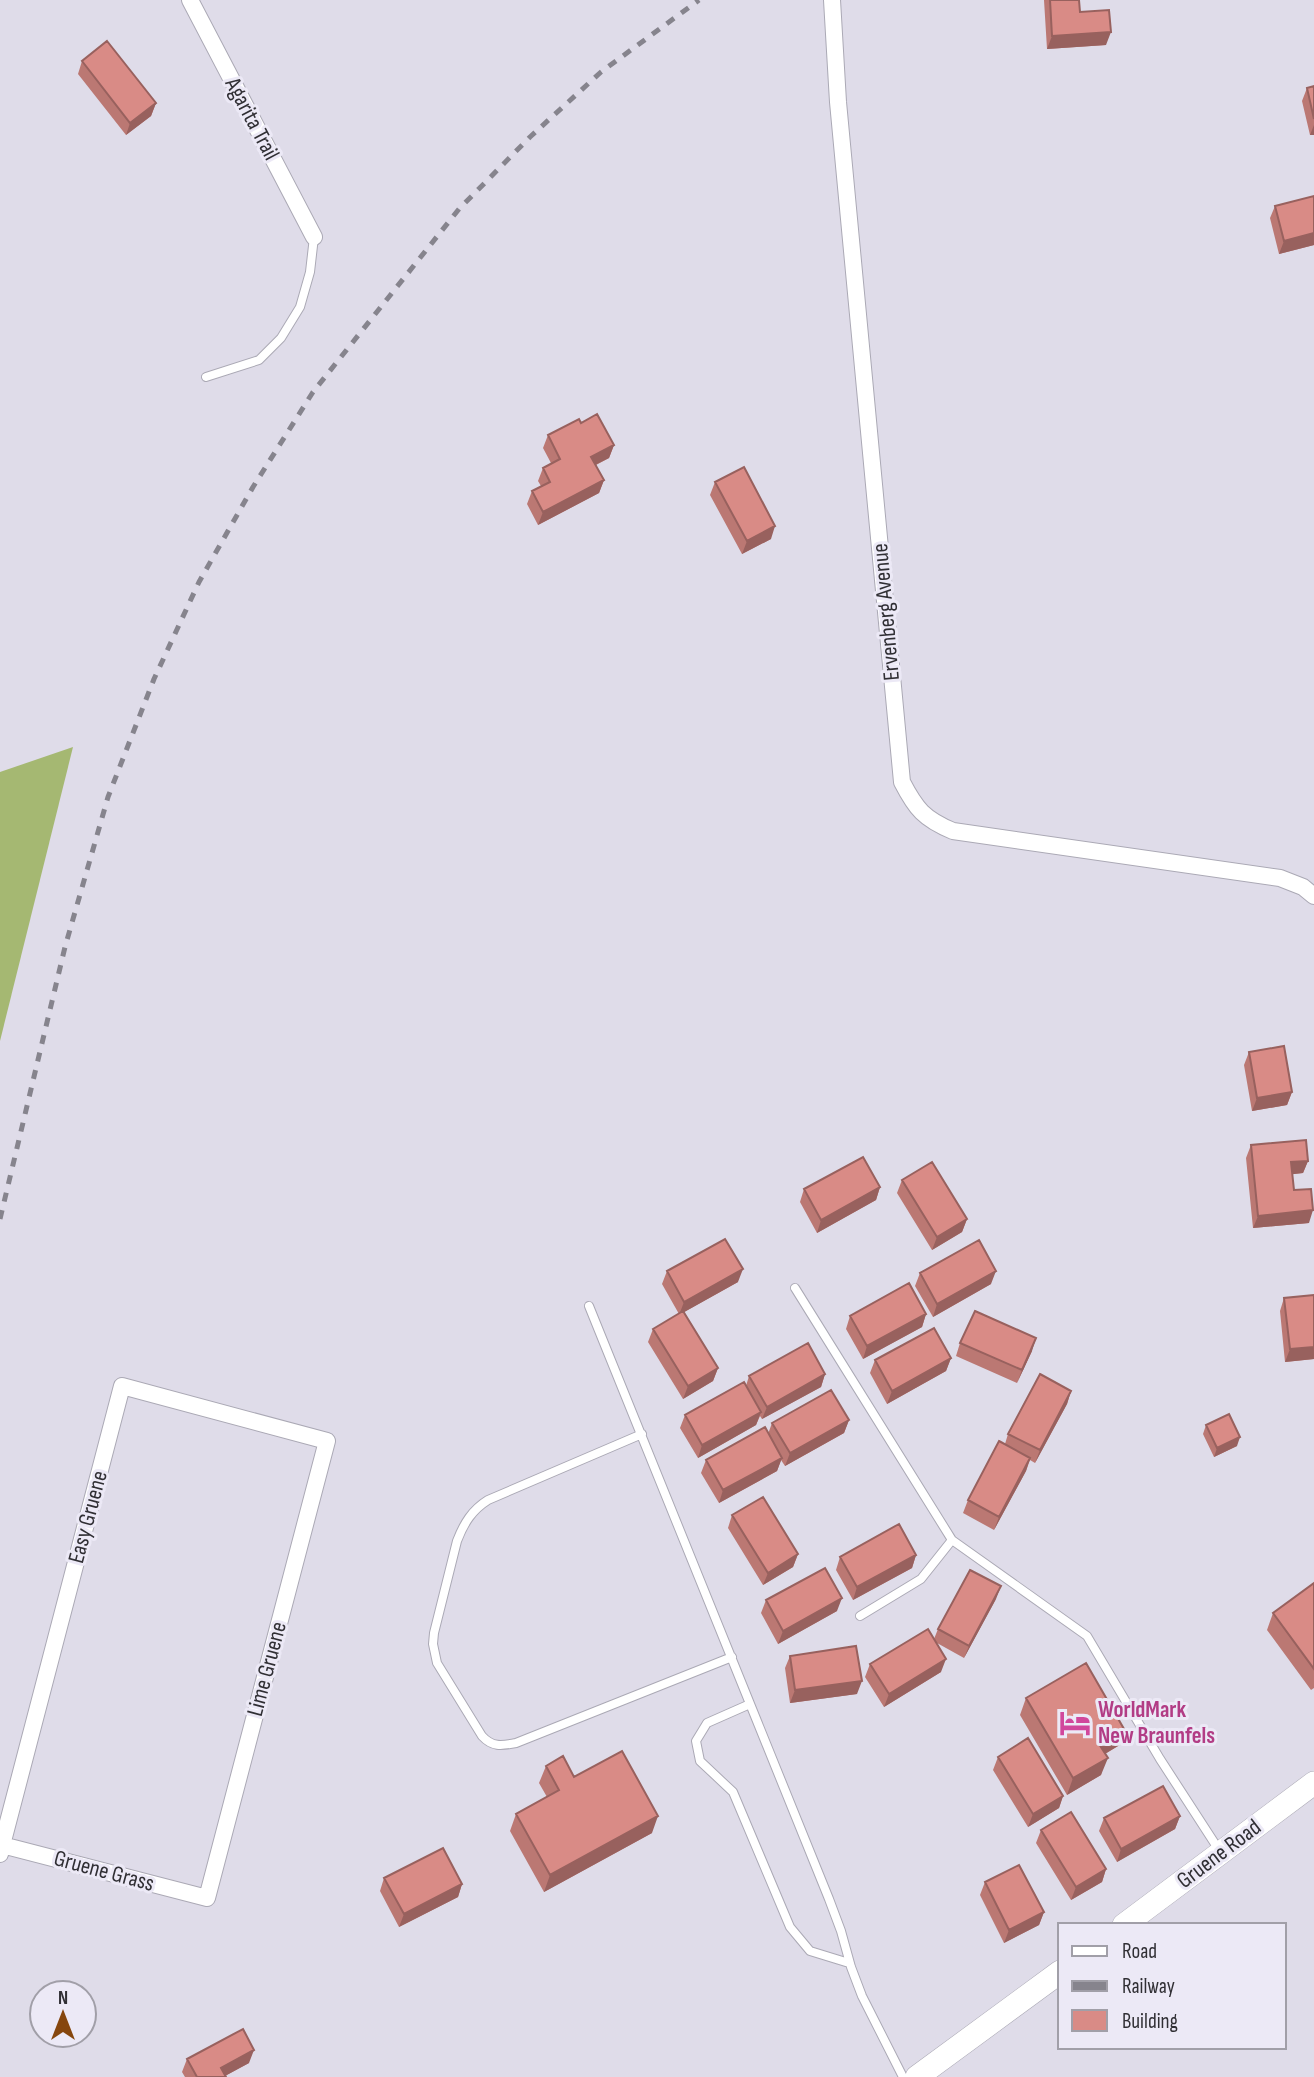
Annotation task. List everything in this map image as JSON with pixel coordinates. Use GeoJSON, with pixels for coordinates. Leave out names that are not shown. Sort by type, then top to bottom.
{"type":"FeatureCollection","features":[{"type":"Feature","properties":{"kind":"street","name":"Agarita Trail"},"geometry":{"type":"LineString","coordinates":[[190,0],[314,237]]}},
{"type":"Feature","properties":{"kind":"street","name":"Ervenberg Avenue"},"geometry":{"type":"LineString","coordinates":[[832,0],[838,102],[902,782],[912,801],[922,814],[934,823],[953,831],[1280,878],[1303,887],[1314,896]]}},
{"type":"Feature","properties":{"kind":"street","name":"Easy Gruene"},"geometry":{"type":"LineString","coordinates":[[1,1849],[122,1386],[327,1441]]}},
{"type":"Feature","properties":{"kind":"street","name":"Lime Gruene"},"geometry":{"type":"LineString","coordinates":[[207,1898],[327,1441]]}},
{"type":"Feature","properties":{"kind":"street","name":"Gruene Road"},"geometry":{"type":"LineString","coordinates":[[1127,1923],[1314,1783]]}},
{"type":"Feature","properties":{"kind":"street","name":"Gruene Grass"},"geometry":{"type":"LineString","coordinates":[[1,1849],[207,1898]]}},
{"type":"Feature","properties":{"kind":"street"},"geometry":{"type":"LineString","coordinates":[[917,2077],[1058,1973]]}},
{"type":"Feature","properties":{"kind":"lane"},"geometry":{"type":"LineString","coordinates":[[206,377],[259,360],[281,338],[300,307],[310,272],[314,237]]}},
{"type":"Feature","properties":{"kind":"lane"},"geometry":{"type":"LineString","coordinates":[[795,1288],[952,1541],[1087,1636],[1160,1759],[1221,1853]]}},
{"type":"Feature","properties":{"kind":"lane"},"geometry":{"type":"LineString","coordinates":[[589,1306],[829,1899],[862,1996],[903,2077]]}},
{"type":"Feature","properties":{"kind":"lane"},"geometry":{"type":"LineString","coordinates":[[642,1434],[477,1507],[457,1541],[434,1633],[437,1663],[482,1736],[488,1743],[503,1746],[732,1657]]}},
{"type":"Feature","properties":{"kind":"lane"},"geometry":{"type":"LineString","coordinates":[[860,1616],[921,1579],[952,1541]]}},
{"type":"Feature","properties":{"kind":"lane"},"geometry":{"type":"LineString","coordinates":[[750,1704],[707,1723],[696,1741],[700,1761],[733,1792],[790,1927],[810,1951],[849,1963]]}},
{"type":"Feature","properties":{"kind":"green space"},"geometry":{"type":"Polygon","coordinates":[[[73,747],[0,1041],[0,772],[73,747]]]}},
{"type":"Feature","properties":{"kind":"building"},"geometry":{"type":"Polygon","coordinates":[[[1050,0],[1079,0],[1080,12],[1109,10],[1111,32],[1052,36],[1050,0]]]}},
{"type":"Feature","properties":{"kind":"building"},"geometry":{"type":"Polygon","coordinates":[[[107,41],[156,103],[130,123],[82,61],[107,41]]]}},
{"type":"Feature","properties":{"kind":"building"},"geometry":{"type":"Polygon","coordinates":[[[1314,86],[1314,119],[1307,88],[1314,86]]]}},
{"type":"Feature","properties":{"kind":"building"},"geometry":{"type":"Polygon","coordinates":[[[1314,196],[1314,233],[1284,241],[1275,206],[1314,196]]]}},
{"type":"Feature","properties":{"kind":"building"},"geometry":{"type":"Polygon","coordinates":[[[597,414],[614,445],[591,457],[604,480],[543,512],[532,491],[550,482],[543,468],[560,459],[548,435],[579,419],[581,423],[597,414]]]}},
{"type":"Feature","properties":{"kind":"building"},"geometry":{"type":"Polygon","coordinates":[[[744,467],[775,526],[747,541],[715,482],[744,467]]]}},
{"type":"Feature","properties":{"kind":"building"},"geometry":{"type":"Polygon","coordinates":[[[1284,1046],[1292,1092],[1257,1098],[1249,1052],[1284,1046]]]}},
{"type":"Feature","properties":{"kind":"building"},"geometry":{"type":"Polygon","coordinates":[[[1306,1140],[1308,1161],[1291,1162],[1294,1190],[1311,1189],[1313,1210],[1258,1216],[1251,1145],[1306,1140]]]}},
{"type":"Feature","properties":{"kind":"building"},"geometry":{"type":"Polygon","coordinates":[[[863,1157],[880,1187],[821,1220],[804,1189],[863,1157]]]}},
{"type":"Feature","properties":{"kind":"building"},"geometry":{"type":"Polygon","coordinates":[[[932,1162],[967,1219],[937,1237],[902,1180],[932,1162]]]}},
{"type":"Feature","properties":{"kind":"building"},"geometry":{"type":"Polygon","coordinates":[[[725,1239],[743,1269],[684,1302],[667,1271],[725,1239]]]}},
{"type":"Feature","properties":{"kind":"building"},"geometry":{"type":"Polygon","coordinates":[[[979,1240],[996,1271],[937,1304],[920,1273],[979,1240]]]}},
{"type":"Feature","properties":{"kind":"building"},"geometry":{"type":"Polygon","coordinates":[[[909,1283],[926,1314],[867,1346],[850,1316],[909,1283]]]}},
{"type":"Feature","properties":{"kind":"building"},"geometry":{"type":"Polygon","coordinates":[[[1314,1295],[1314,1347],[1290,1349],[1284,1298],[1314,1295]]]}},
{"type":"Feature","properties":{"kind":"building"},"geometry":{"type":"Polygon","coordinates":[[[683,1311],[718,1368],[688,1386],[653,1329],[683,1311]]]}},
{"type":"Feature","properties":{"kind":"building"},"geometry":{"type":"Polygon","coordinates":[[[975,1311],[1036,1338],[1022,1370],[960,1343],[975,1311]]]}},
{"type":"Feature","properties":{"kind":"building"},"geometry":{"type":"Polygon","coordinates":[[[934,1328],[951,1358],[892,1391],[875,1360],[934,1328]]]}},
{"type":"Feature","properties":{"kind":"building"},"geometry":{"type":"Polygon","coordinates":[[[808,1343],[825,1374],[767,1407],[749,1376],[808,1343]]]}},
{"type":"Feature","properties":{"kind":"building"},"geometry":{"type":"Polygon","coordinates":[[[1040,1374],[1071,1391],[1040,1450],[1008,1434],[1040,1374]]]}},
{"type":"Feature","properties":{"kind":"building"},"geometry":{"type":"Polygon","coordinates":[[[744,1382],[761,1412],[702,1445],[685,1415],[744,1382]]]}},
{"type":"Feature","properties":{"kind":"building"},"geometry":{"type":"Polygon","coordinates":[[[831,1390],[849,1420],[790,1453],[772,1423],[831,1390]]]}},
{"type":"Feature","properties":{"kind":"building"},"geometry":{"type":"Polygon","coordinates":[[[1229,1414],[1240,1437],[1217,1448],[1206,1425],[1229,1414]]]}},
{"type":"Feature","properties":{"kind":"building"},"geometry":{"type":"Polygon","coordinates":[[[765,1427],[782,1458],[723,1490],[706,1460],[765,1427]]]}},
{"type":"Feature","properties":{"kind":"building"},"geometry":{"type":"Polygon","coordinates":[[[999,1441],[1030,1458],[999,1517],[968,1500],[999,1441]]]}},
{"type":"Feature","properties":{"kind":"building"},"geometry":{"type":"Polygon","coordinates":[[[763,1497],[798,1554],[768,1573],[732,1515],[763,1497]]]}},
{"type":"Feature","properties":{"kind":"building"},"geometry":{"type":"Polygon","coordinates":[[[899,1524],[916,1555],[857,1587],[840,1557],[899,1524]]]}},
{"type":"Feature","properties":{"kind":"building"},"geometry":{"type":"Polygon","coordinates":[[[825,1568],[842,1598],[783,1631],[766,1600],[825,1568]]]}},
{"type":"Feature","properties":{"kind":"building"},"geometry":{"type":"Polygon","coordinates":[[[970,1570],[1001,1586],[969,1646],[938,1629],[970,1570]]]}},
{"type":"Feature","properties":{"kind":"building"},"geometry":{"type":"Polygon","coordinates":[[[1314,1583],[1314,1669],[1273,1613],[1314,1583]]]}},
{"type":"Feature","properties":{"kind":"building"},"geometry":{"type":"Polygon","coordinates":[[[928,1629],[946,1659],[889,1694],[870,1664],[928,1629]]]}},
{"type":"Feature","properties":{"kind":"building"},"geometry":{"type":"Polygon","coordinates":[[[856,1646],[862,1681],[795,1690],[790,1656],[856,1646]]]}},
{"type":"Feature","properties":{"kind":"building"},"geometry":{"type":"Polygon","coordinates":[[[1086,1663],[1124,1729],[1099,1744],[1108,1758],[1073,1778],[1026,1698],[1086,1663]]]}},
{"type":"Feature","properties":{"kind":"building"},"geometry":{"type":"Polygon","coordinates":[[[1028,1738],[1063,1796],[1033,1814],[998,1757],[1028,1738]]]}},
{"type":"Feature","properties":{"kind":"building"},"geometry":{"type":"Polygon","coordinates":[[[622,1751],[658,1816],[550,1875],[516,1814],[559,1790],[546,1766],[563,1756],[574,1777],[622,1751]]]}},
{"type":"Feature","properties":{"kind":"building"},"geometry":{"type":"Polygon","coordinates":[[[1163,1786],[1180,1816],[1121,1849],[1104,1818],[1163,1786]]]}},
{"type":"Feature","properties":{"kind":"building"},"geometry":{"type":"Polygon","coordinates":[[[1071,1812],[1106,1869],[1076,1887],[1041,1830],[1071,1812]]]}},
{"type":"Feature","properties":{"kind":"building"},"geometry":{"type":"Polygon","coordinates":[[[443,1848],[462,1884],[404,1914],[384,1878],[443,1848]]]}},
{"type":"Feature","properties":{"kind":"building"},"geometry":{"type":"Polygon","coordinates":[[[1019,1865],[1044,1912],[1009,1930],[985,1882],[1019,1865]]]}},
{"type":"Feature","properties":{"kind":"building"},"geometry":{"type":"Polygon","coordinates":[[[243,2029],[254,2050],[221,2068],[226,2077],[197,2077],[187,2059],[243,2029]]]}},
{"type":"Feature","properties":{"kind":"railway"},"geometry":{"type":"LineString","coordinates":[[0,1219],[65,947],[108,797],[154,679],[199,582],[253,487],[313,392],[459,209],[530,137],[601,72],[699,0]]}},
{"type":"Feature","properties":{"kind":"place","name":"WorldMark New Braunfels"},"geometry":{"type":"Point","coordinates":[1075,1723]}}]}
